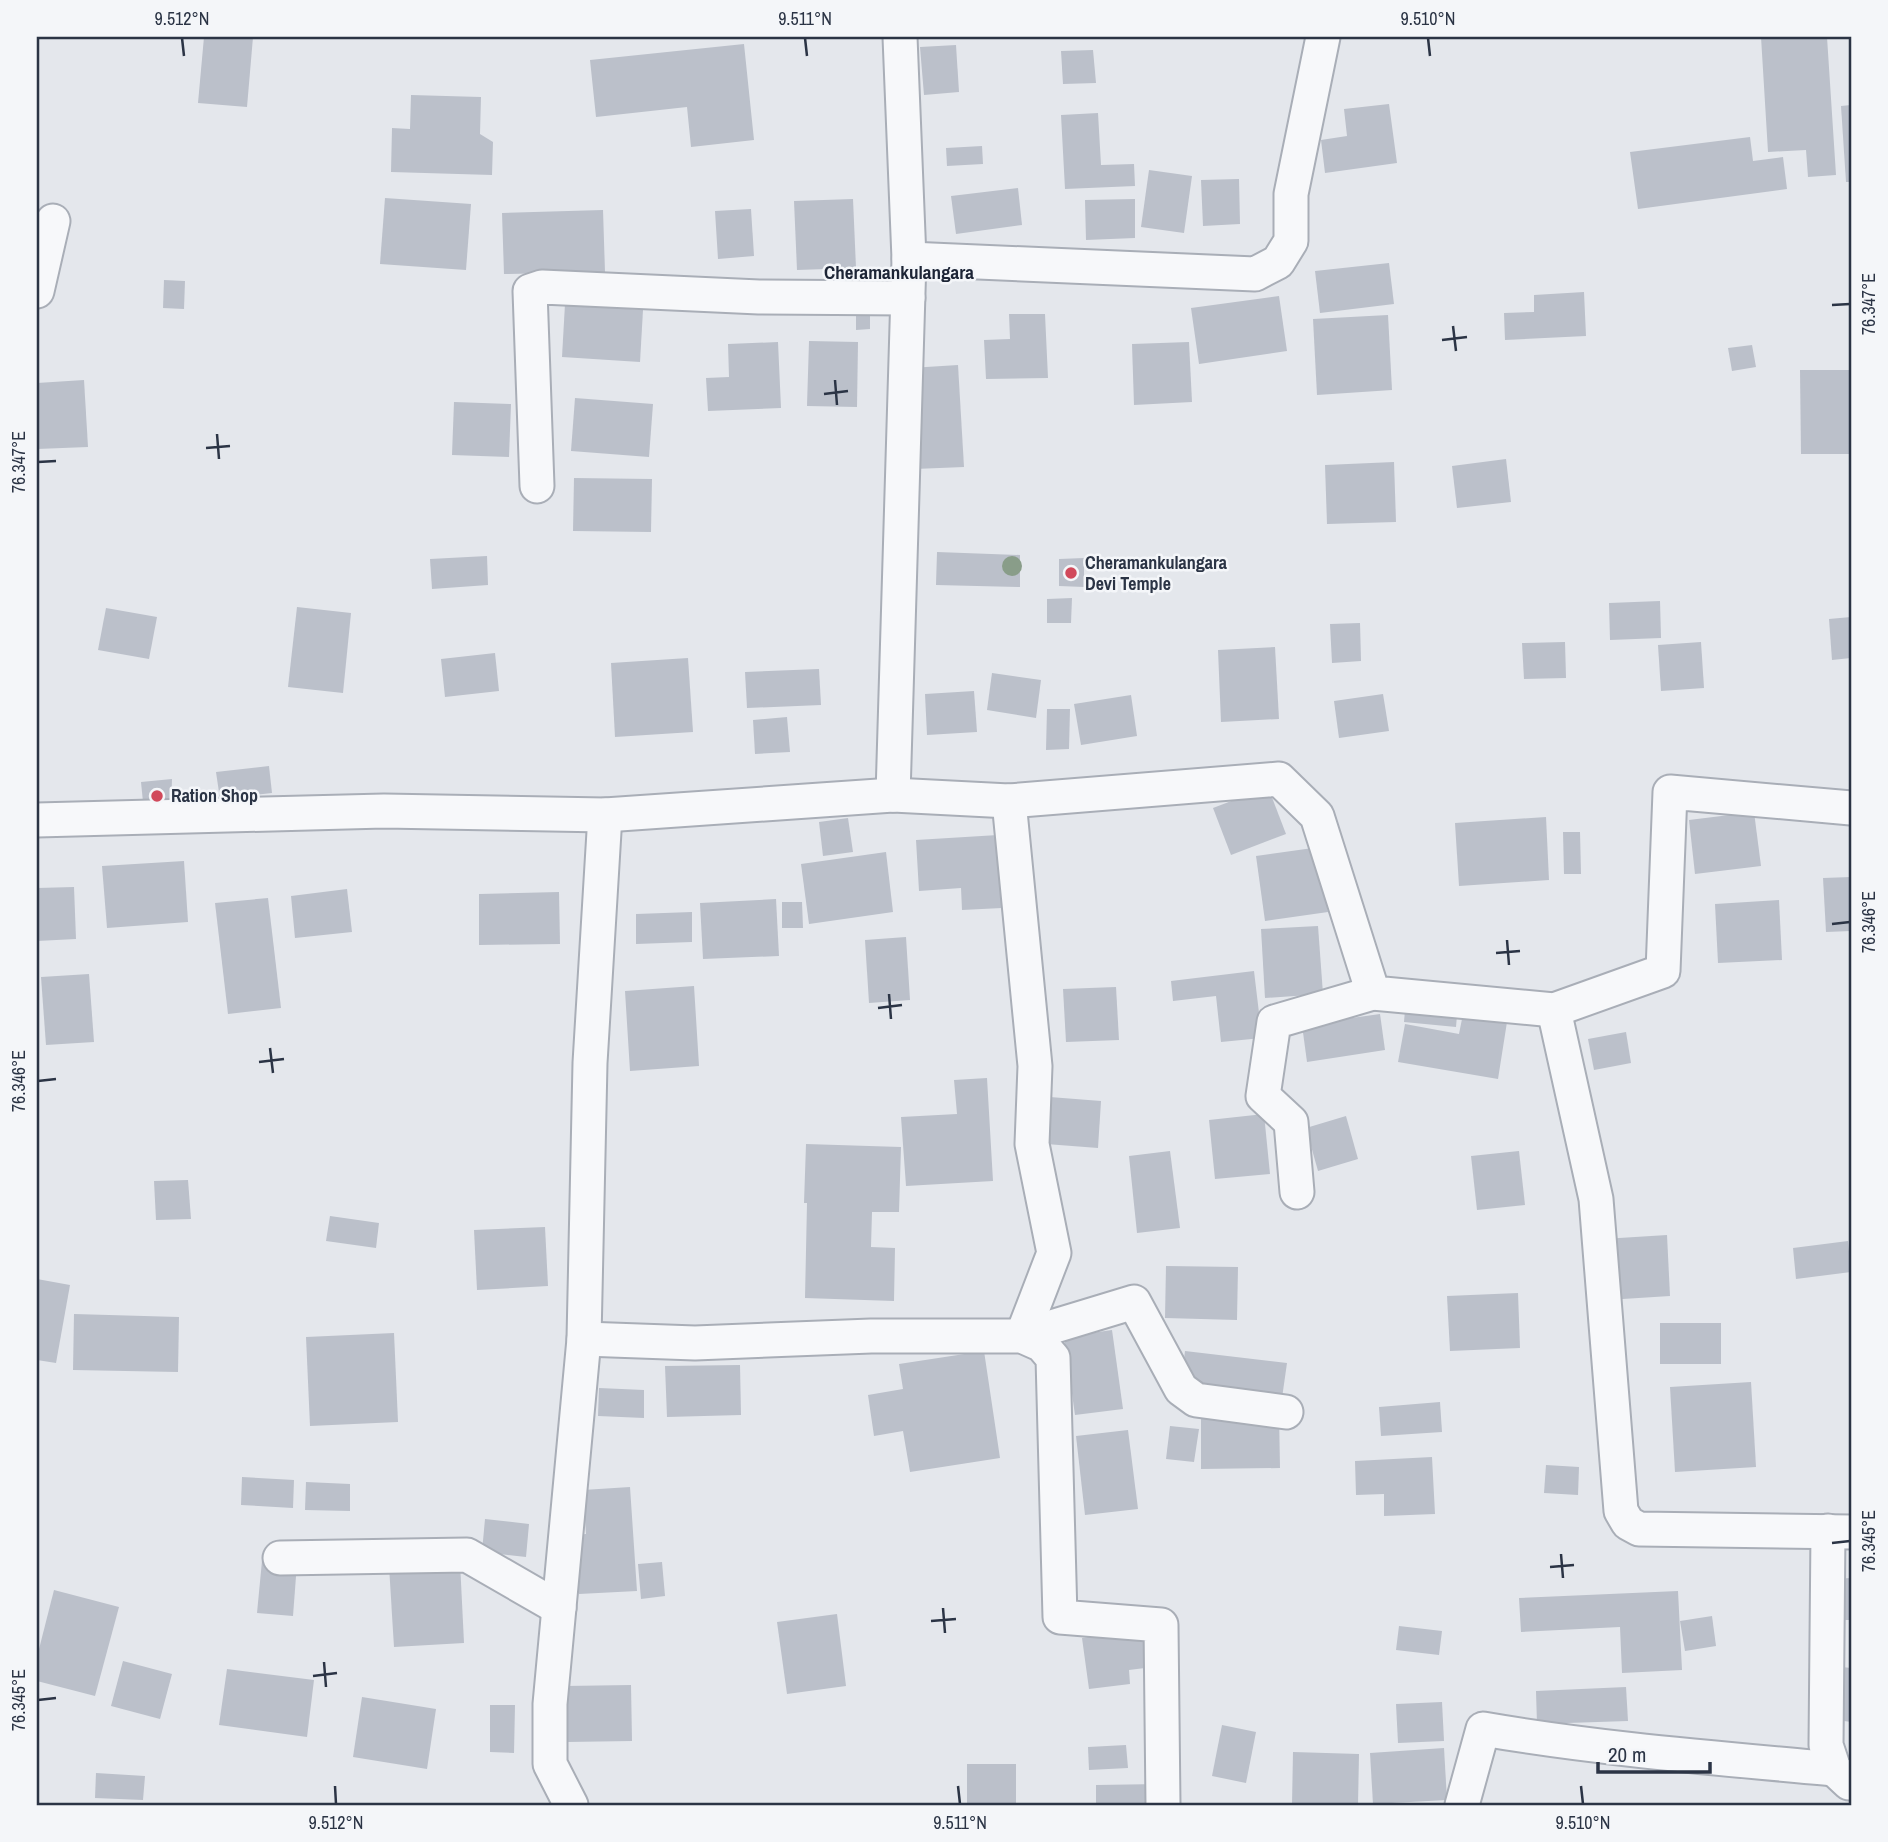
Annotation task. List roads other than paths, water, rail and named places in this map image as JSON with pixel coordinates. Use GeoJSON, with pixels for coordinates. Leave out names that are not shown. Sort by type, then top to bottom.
{"type":"FeatureCollection","features":[{"type":"Feature","properties":{"kind":"street"},"geometry":{"type":"LineString","coordinates":[[893,795],[909,259],[900,37]]}},
{"type":"Feature","properties":{"kind":"street"},"geometry":{"type":"LineString","coordinates":[[909,259],[1255,274],[1278,262],[1291,241],[1291,194],[1323,37]]}},
{"type":"Feature","properties":{"kind":"street"},"geometry":{"type":"LineString","coordinates":[[37,291],[53,221]]}},
{"type":"Feature","properties":{"kind":"street"},"geometry":{"type":"LineString","coordinates":[[537,486],[530,291],[542,287],[759,297],[908,298]]}},
{"type":"Feature","properties":{"kind":"street"},"geometry":{"type":"LineString","coordinates":[[37,820],[384,811],[605,816],[893,795],[1009,801],[1279,779],[1317,816],[1373,993]]}},
{"type":"Feature","properties":{"kind":"street"},"geometry":{"type":"LineString","coordinates":[[1297,1192],[1291,1122],[1263,1096],[1274,1022],[1373,993],[1554,1010],[1662,971],[1670,792],[1851,808]]}},
{"type":"Feature","properties":{"kind":"street"},"geometry":{"type":"LineString","coordinates":[[1009,801],[1035,1066],[1032,1144],[1054,1253],[1021,1336]]}},
{"type":"Feature","properties":{"kind":"street"},"geometry":{"type":"LineString","coordinates":[[571,1805],[550,1764],[550,1704],[584,1339],[590,1063],[605,816]]}},
{"type":"Feature","properties":{"kind":"street"},"geometry":{"type":"LineString","coordinates":[[1554,1010],[1596,1199],[1621,1511],[1628,1523],[1639,1529],[1840,1531],[1826,1745],[1843,1776]]}},
{"type":"Feature","properties":{"kind":"street"},"geometry":{"type":"LineString","coordinates":[[584,1339],[695,1343],[871,1336],[1021,1336],[1135,1302],[1181,1389],[1196,1400],[1286,1412]]}},
{"type":"Feature","properties":{"kind":"street"},"geometry":{"type":"LineString","coordinates":[[1021,1336],[1042,1345],[1053,1358],[1060,1617],[1161,1625],[1163,1805]]}},
{"type":"Feature","properties":{"kind":"street"},"geometry":{"type":"LineString","coordinates":[[280,1558],[467,1555],[559,1608]]}},
{"type":"Feature","properties":{"kind":"street"},"geometry":{"type":"LineString","coordinates":[[1462,1805],[1483,1729],[1843,1776]]}},
{"type":"Feature","properties":{"kind":"place","name":"Cheramankulangara Devi Temple"},"geometry":{"type":"Point","coordinates":[1071,573]}},
{"type":"Feature","properties":{"kind":"place","name":"Ration Shop"},"geometry":{"type":"Point","coordinates":[157,796]}},
{"type":"Feature","properties":{"kind":"district","name":"Cheramankulangara"},"geometry":{"type":"Point","coordinates":[899,272]}}]}
